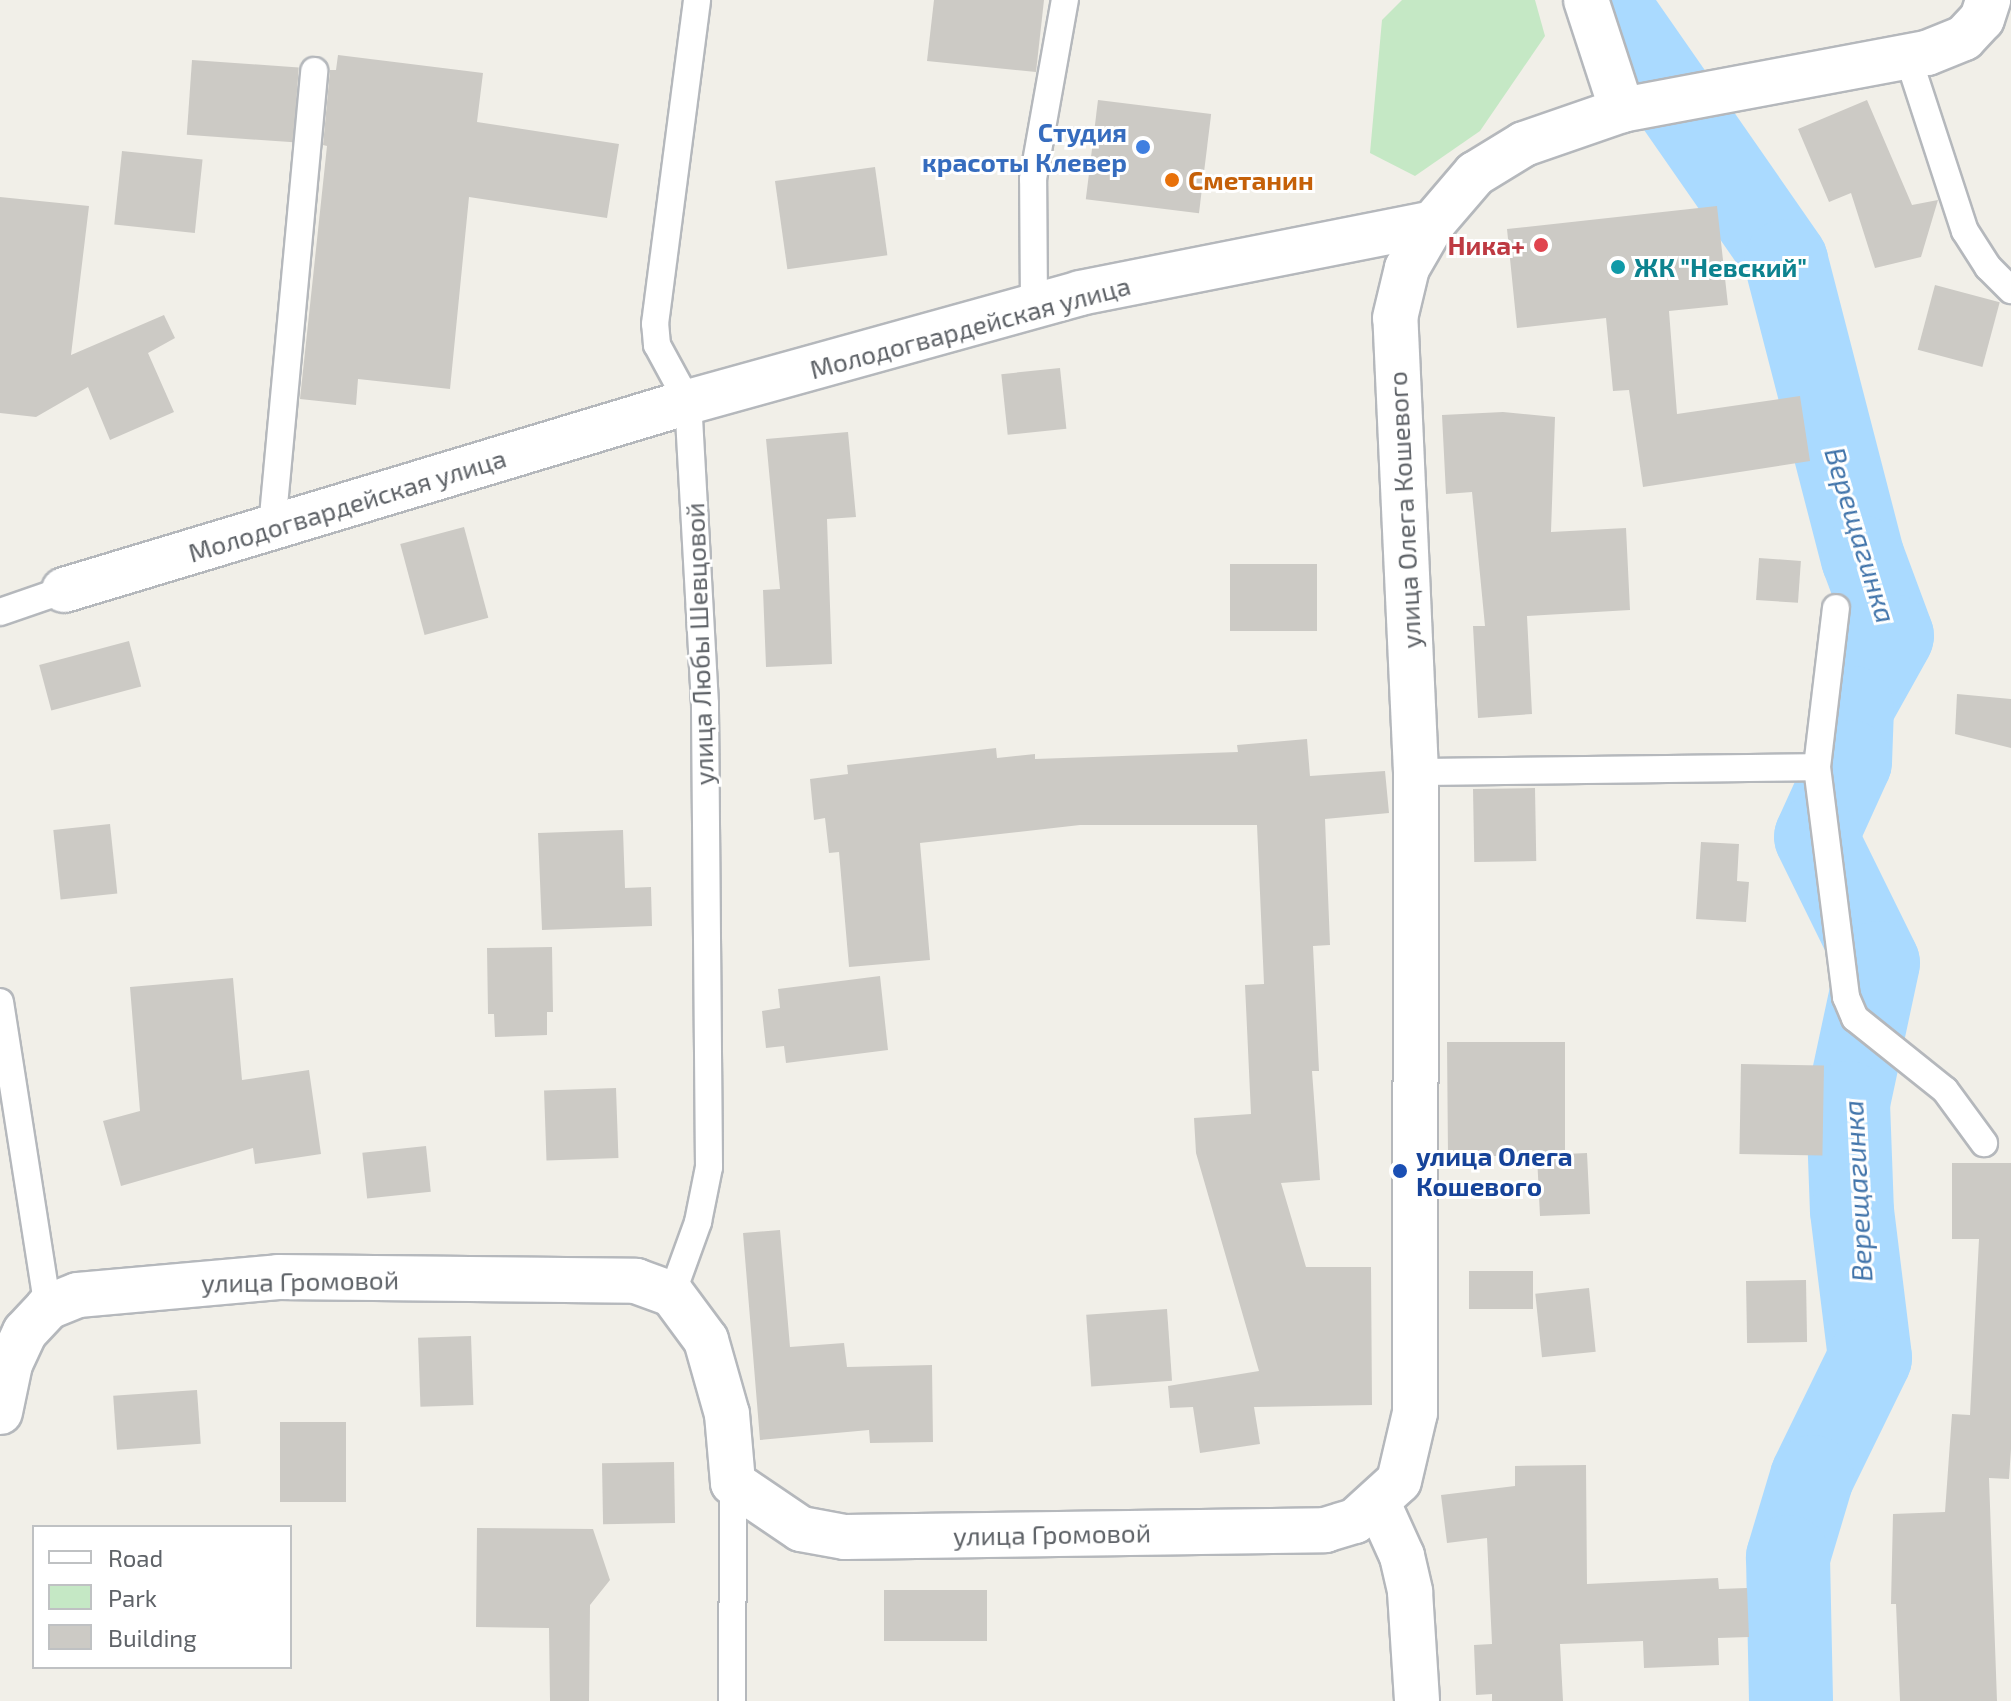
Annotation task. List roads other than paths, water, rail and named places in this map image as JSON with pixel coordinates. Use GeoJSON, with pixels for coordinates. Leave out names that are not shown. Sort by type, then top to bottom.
{"type":"FeatureCollection","features":[{"type":"Feature","properties":{"kind":"street"},"geometry":{"type":"LineString","coordinates":[[1586,0],[1622,110]]}},
{"type":"Feature","properties":{"kind":"street"},"geometry":{"type":"LineString","coordinates":[[1433,223],[1475,174],[1524,144],[1622,110],[1918,55],[1964,38],[1982,19],[1988,0]]}},
{"type":"Feature","properties":{"kind":"street","name":"Молодогвардейская улица"},"geometry":{"type":"LineString","coordinates":[[64,590],[688,402],[1034,307],[1433,223]]}},
{"type":"Feature","properties":{"kind":"street","name":"улица Олега Кошевого"},"geometry":{"type":"LineString","coordinates":[[1378,1503],[1399,1481],[1415,1413],[1416,772],[1395,318],[1407,268],[1433,223]]}},
{"type":"Feature","properties":{"kind":"street","name":"улица Громовой"},"geometry":{"type":"LineString","coordinates":[[48,1307],[109,1289],[278,1277],[636,1281],[672,1294]]}},
{"type":"Feature","properties":{"kind":"street"},"geometry":{"type":"LineString","coordinates":[[672,1294],[706,1340],[727,1414],[733,1483]]}},
{"type":"Feature","properties":{"kind":"street"},"geometry":{"type":"LineString","coordinates":[[0,1412],[15,1353],[25,1332],[48,1307]]}},
{"type":"Feature","properties":{"kind":"street","name":"улица Громовой"},"geometry":{"type":"LineString","coordinates":[[733,1483],[801,1529],[845,1537],[1325,1530],[1355,1521],[1378,1503]]}},
{"type":"Feature","properties":{"kind":"street"},"geometry":{"type":"LineString","coordinates":[[1378,1503],[1402,1556],[1410,1592],[1417,1701]]}},
{"type":"Feature","properties":{"kind":"lane","name":"улица Любы Шевцовой"},"geometry":{"type":"LineString","coordinates":[[672,1294],[692,1243],[709,1167],[705,704],[688,402],[657,345],[655,324],[697,0]]}},
{"type":"Feature","properties":{"kind":"lane"},"geometry":{"type":"LineString","coordinates":[[1034,307],[1033,179],[1065,0]]}},
{"type":"Feature","properties":{"kind":"lane"},"geometry":{"type":"LineString","coordinates":[[1918,55],[1965,231],[1988,267],[2011,290]]}},
{"type":"Feature","properties":{"kind":"lane"},"geometry":{"type":"LineString","coordinates":[[272,527],[314,71]]}},
{"type":"Feature","properties":{"kind":"lane","name":"Молодогвардейская улица"},"geometry":{"type":"LineString","coordinates":[[0,612],[64,590]]}},
{"type":"Feature","properties":{"kind":"lane"},"geometry":{"type":"LineString","coordinates":[[1836,608],[1817,767],[1846,997],[1855,1018],[1945,1090],[1984,1143]]}},
{"type":"Feature","properties":{"kind":"lane"},"geometry":{"type":"LineString","coordinates":[[1416,772],[1817,767]]}},
{"type":"Feature","properties":{"kind":"lane"},"geometry":{"type":"LineString","coordinates":[[0,1002],[48,1307]]}},
{"type":"Feature","properties":{"kind":"lane"},"geometry":{"type":"LineString","coordinates":[[732,1701],[733,1483]]}},
{"type":"Feature","properties":{"kind":"waterway","name":"Верещагинка"},"geometry":{"type":"LineString","coordinates":[[1611,0],[1616,16],[1786,261],[1863,558],[1892,636],[1852,708],[1850,762],[1816,837],[1878,963],[1848,1103],[1852,1211],[1870,1358],[1812,1477],[1788,1557],[1791,1701]]}},
{"type":"Feature","properties":{"kind":"place","name":"Студия красоты Клевер"},"geometry":{"type":"Point","coordinates":[1143,147]}},
{"type":"Feature","properties":{"kind":"place","name":"Сметанин"},"geometry":{"type":"Point","coordinates":[1172,180]}},
{"type":"Feature","properties":{"kind":"place","name":"Ника+"},"geometry":{"type":"Point","coordinates":[1541,245]}},
{"type":"Feature","properties":{"kind":"place","name":"ЖК \"Невский\""},"geometry":{"type":"Point","coordinates":[1618,267]}},
{"type":"Feature","properties":{"kind":"place","name":"улица Олега Кошевого"},"geometry":{"type":"Point","coordinates":[1400,1171]}}]}
